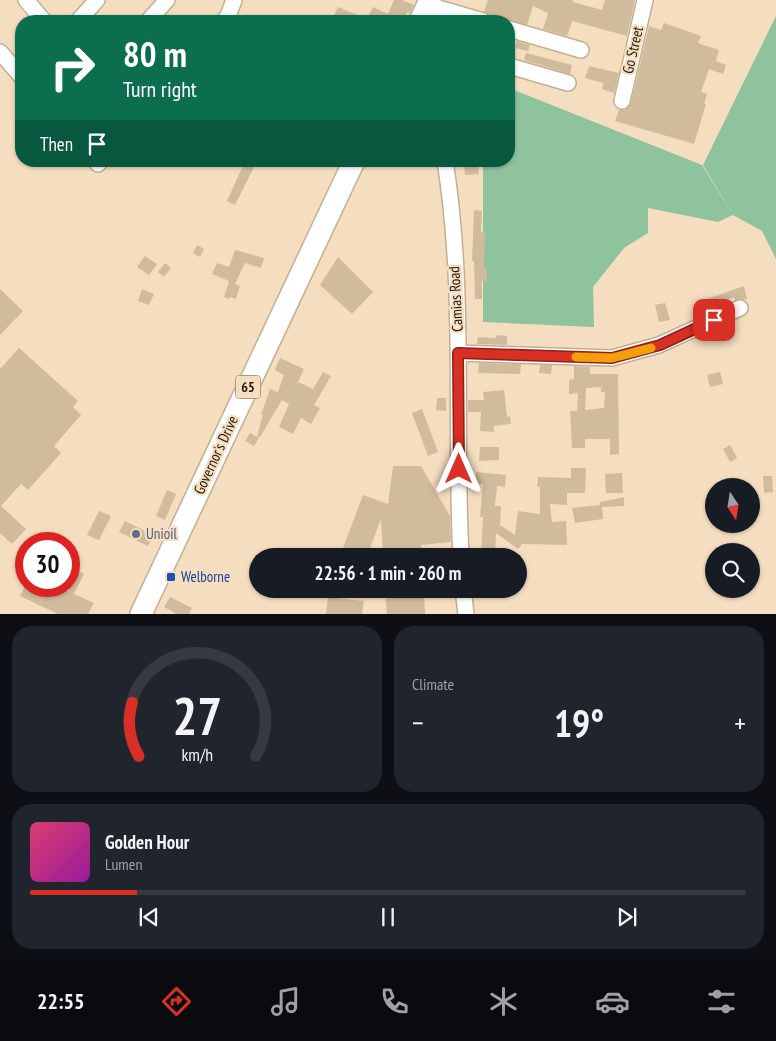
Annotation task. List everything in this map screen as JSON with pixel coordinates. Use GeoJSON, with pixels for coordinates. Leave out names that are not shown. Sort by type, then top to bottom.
{"type":"FeatureCollection","features":[{"type":"Feature","properties":{"kind":"highway","name":"Governor's Drive"},"geometry":{"type":"LineString","coordinates":[[141,614],[351,167]]}},
{"type":"Feature","properties":{"kind":"street"},"geometry":{"type":"LineString","coordinates":[[26,0],[39,15]]}},
{"type":"Feature","properties":{"kind":"street"},"geometry":{"type":"LineString","coordinates":[[83,15],[96,0]]}},
{"type":"Feature","properties":{"kind":"street"},"geometry":{"type":"LineString","coordinates":[[153,15],[167,0]]}},
{"type":"Feature","properties":{"kind":"street"},"geometry":{"type":"LineString","coordinates":[[228,15],[234,0]]}},
{"type":"Feature","properties":{"kind":"street","name":"Go Street"},"geometry":{"type":"LineString","coordinates":[[622,100],[644,0]]}},
{"type":"Feature","properties":{"kind":"street"},"geometry":{"type":"LineString","coordinates":[[425,13],[440,15]]}},
{"type":"Feature","properties":{"kind":"street"},"geometry":{"type":"LineString","coordinates":[[515,31],[581,50]]}},
{"type":"Feature","properties":{"kind":"street"},"geometry":{"type":"LineString","coordinates":[[0,52],[15,69]]}},
{"type":"Feature","properties":{"kind":"street"},"geometry":{"type":"LineString","coordinates":[[515,68],[568,83]]}},
{"type":"Feature","properties":{"kind":"street","name":"Camias Road"},"geometry":{"type":"LineString","coordinates":[[445,167],[452,230],[458,353],[461,548]]}},
{"type":"Feature","properties":{"kind":"street"},"geometry":{"type":"LineString","coordinates":[[458,353],[612,358],[660,345],[740,308]]}},
{"type":"Feature","properties":{"kind":"street"},"geometry":{"type":"LineString","coordinates":[[464,598],[466,614]]}},
{"type":"Feature","properties":{"kind":"green space"},"geometry":{"type":"Polygon","coordinates":[[[776,16],[776,259],[762,231],[733,215],[703,165],[776,16]]]}},
{"type":"Feature","properties":{"kind":"green space"},"geometry":{"type":"Polygon","coordinates":[[[515,90],[702,165],[733,215],[718,222],[648,208],[648,233],[624,248],[593,287],[594,327],[483,322],[483,167],[515,167],[515,90]]]}},
{"type":"Feature","properties":{"kind":"building"},"geometry":{"type":"Polygon","coordinates":[[[394,0],[402,0],[414,5],[410,13],[407,12],[406,15],[369,15],[373,7],[388,14],[394,0]]]}},
{"type":"Feature","properties":{"kind":"building"},"geometry":{"type":"Polygon","coordinates":[[[488,0],[573,0],[573,2],[602,10],[605,0],[635,0],[627,36],[572,21],[567,36],[543,29],[548,13],[533,6],[527,25],[515,21],[515,15],[490,15],[484,12],[488,0]]]}},
{"type":"Feature","properties":{"kind":"building"},"geometry":{"type":"Polygon","coordinates":[[[338,7],[357,15],[334,15],[338,7]]]}},
{"type":"Feature","properties":{"kind":"building"},"geometry":{"type":"Polygon","coordinates":[[[664,23],[701,36],[698,43],[719,50],[716,61],[726,65],[723,74],[709,69],[701,92],[707,94],[704,104],[706,104],[694,144],[615,121],[619,110],[625,110],[631,103],[649,26],[661,30],[664,23]]]}},
{"type":"Feature","properties":{"kind":"building"},"geometry":{"type":"Polygon","coordinates":[[[517,41],[530,45],[528,51],[515,48],[517,41]]]}},
{"type":"Feature","properties":{"kind":"building"},"geometry":{"type":"Polygon","coordinates":[[[526,53],[572,65],[570,74],[524,60],[526,53]]]}},
{"type":"Feature","properties":{"kind":"building"},"geometry":{"type":"Polygon","coordinates":[[[589,66],[619,73],[614,93],[602,89],[603,83],[585,78],[589,66]]]}},
{"type":"Feature","properties":{"kind":"building"},"geometry":{"type":"Polygon","coordinates":[[[242,167],[254,167],[235,205],[227,201],[242,167]]]}},
{"type":"Feature","properties":{"kind":"building"},"geometry":{"type":"Polygon","coordinates":[[[464,167],[478,167],[479,174],[465,175],[464,167]]]}},
{"type":"Feature","properties":{"kind":"building"},"geometry":{"type":"Polygon","coordinates":[[[474,210],[482,211],[481,232],[485,232],[484,267],[487,267],[487,281],[482,281],[482,299],[475,299],[474,261],[472,261],[474,210]]]}},
{"type":"Feature","properties":{"kind":"building"},"geometry":{"type":"Polygon","coordinates":[[[197,245],[204,249],[200,257],[193,253],[197,245]]]}},
{"type":"Feature","properties":{"kind":"building"},"geometry":{"type":"Polygon","coordinates":[[[235,250],[264,258],[261,268],[245,263],[235,284],[240,286],[236,299],[230,297],[229,299],[224,297],[229,281],[212,274],[217,263],[229,267],[235,250]]]}},
{"type":"Feature","properties":{"kind":"building"},"geometry":{"type":"Polygon","coordinates":[[[145,256],[157,264],[149,275],[137,267],[145,256]]]}},
{"type":"Feature","properties":{"kind":"building"},"geometry":{"type":"Polygon","coordinates":[[[338,257],[373,292],[352,314],[320,285],[338,257]]]}},
{"type":"Feature","properties":{"kind":"building"},"geometry":{"type":"Polygon","coordinates":[[[165,263],[171,268],[164,277],[158,272],[165,263]]]}},
{"type":"Feature","properties":{"kind":"building"},"geometry":{"type":"Polygon","coordinates":[[[744,286],[747,299],[735,300],[734,297],[710,307],[707,299],[744,286]]]}},
{"type":"Feature","properties":{"kind":"building"},"geometry":{"type":"Polygon","coordinates":[[[0,289],[23,311],[0,335],[0,289]]]}},
{"type":"Feature","properties":{"kind":"building"},"geometry":{"type":"Polygon","coordinates":[[[142,289],[154,294],[149,305],[138,301],[142,289]]]}},
{"type":"Feature","properties":{"kind":"building"},"geometry":{"type":"Polygon","coordinates":[[[665,303],[670,320],[659,322],[655,305],[665,303]]]}},
{"type":"Feature","properties":{"kind":"building"},"geometry":{"type":"Polygon","coordinates":[[[497,335],[507,336],[507,345],[477,344],[478,337],[496,338],[497,335]]]}},
{"type":"Feature","properties":{"kind":"building"},"geometry":{"type":"Polygon","coordinates":[[[19,348],[78,401],[73,407],[81,415],[54,446],[61,453],[28,490],[21,484],[1,506],[26,529],[23,532],[15,532],[15,541],[12,544],[0,533],[0,369],[19,348]]]}},
{"type":"Feature","properties":{"kind":"building"},"geometry":{"type":"Polygon","coordinates":[[[280,358],[304,369],[298,382],[313,389],[323,372],[331,376],[314,405],[320,408],[311,424],[301,418],[293,434],[279,427],[289,404],[282,400],[260,437],[257,436],[263,415],[261,415],[270,389],[278,392],[284,375],[275,370],[280,358]]]}},
{"type":"Feature","properties":{"kind":"building"},"geometry":{"type":"Polygon","coordinates":[[[479,363],[521,364],[520,374],[478,373],[479,363]]]}},
{"type":"Feature","properties":{"kind":"building"},"geometry":{"type":"Polygon","coordinates":[[[540,365],[552,365],[551,374],[539,373],[540,365]]]}},
{"type":"Feature","properties":{"kind":"building"},"geometry":{"type":"Polygon","coordinates":[[[574,366],[590,367],[590,374],[618,374],[619,454],[610,455],[610,439],[585,439],[585,448],[572,448],[570,411],[577,411],[578,393],[569,394],[569,380],[574,379],[574,366]],[[601,387],[586,388],[585,410],[604,408],[605,392],[601,392],[601,387]]]}},
{"type":"Feature","properties":{"kind":"building"},"geometry":{"type":"Polygon","coordinates":[[[720,372],[723,384],[710,387],[707,375],[720,372]]]}},
{"type":"Feature","properties":{"kind":"building"},"geometry":{"type":"Polygon","coordinates":[[[504,390],[507,417],[510,416],[511,424],[494,426],[494,432],[480,431],[481,412],[468,412],[468,400],[484,400],[483,392],[504,390]]]}},
{"type":"Feature","properties":{"kind":"building"},"geometry":{"type":"Polygon","coordinates":[[[437,398],[446,398],[446,411],[436,410],[437,398]]]}},
{"type":"Feature","properties":{"kind":"building"},"geometry":{"type":"Polygon","coordinates":[[[422,409],[438,452],[428,456],[412,413],[422,409]]]}},
{"type":"Feature","properties":{"kind":"building"},"geometry":{"type":"Polygon","coordinates":[[[250,433],[259,438],[254,446],[245,441],[250,433]]]}},
{"type":"Feature","properties":{"kind":"building"},"geometry":{"type":"Polygon","coordinates":[[[730,445],[737,458],[730,462],[723,449],[730,445]]]}},
{"type":"Feature","properties":{"kind":"building"},"geometry":{"type":"Polygon","coordinates":[[[480,447],[499,447],[499,460],[479,461],[480,447]]]}},
{"type":"Feature","properties":{"kind":"building"},"geometry":{"type":"Polygon","coordinates":[[[393,466],[421,466],[450,516],[451,542],[421,545],[421,548],[383,548],[381,519],[370,548],[343,548],[363,495],[388,504],[393,466]]]}},
{"type":"Feature","properties":{"kind":"building"},"geometry":{"type":"Polygon","coordinates":[[[571,468],[586,468],[585,493],[567,493],[567,505],[550,504],[552,522],[566,521],[567,545],[522,544],[517,548],[496,533],[495,548],[481,548],[483,517],[480,517],[483,484],[476,484],[476,472],[506,475],[505,487],[497,486],[495,506],[501,506],[500,525],[515,535],[518,511],[540,514],[540,487],[537,487],[538,477],[571,478],[571,468]]]}},
{"type":"Feature","properties":{"kind":"building"},"geometry":{"type":"Polygon","coordinates":[[[622,473],[623,493],[606,493],[605,474],[622,473]]]}},
{"type":"Feature","properties":{"kind":"building"},"geometry":{"type":"Polygon","coordinates":[[[763,476],[772,476],[773,492],[764,493],[763,476]]]}},
{"type":"Feature","properties":{"kind":"building"},"geometry":{"type":"Polygon","coordinates":[[[167,490],[176,494],[165,520],[156,516],[167,490]]]}},
{"type":"Feature","properties":{"kind":"building"},"geometry":{"type":"Polygon","coordinates":[[[624,497],[624,506],[602,507],[603,519],[575,523],[572,508],[600,505],[600,502],[624,497]]]}},
{"type":"Feature","properties":{"kind":"building"},"geometry":{"type":"Polygon","coordinates":[[[99,511],[111,516],[99,540],[87,535],[99,511]]]}},
{"type":"Feature","properties":{"kind":"building","name":"Unioil"},"geometry":{"type":"Polygon","coordinates":[[[125,521],[153,535],[148,546],[119,532],[125,521]]]}},
{"type":"Feature","properties":{"kind":"building"},"geometry":{"type":"Polygon","coordinates":[[[80,572],[84,574],[80,582],[80,572]]]}},
{"type":"Feature","properties":{"kind":"building"},"geometry":{"type":"Polygon","coordinates":[[[22,597],[80,597],[94,603],[88,614],[58,614],[22,597]]]}},
{"type":"Feature","properties":{"kind":"building"},"geometry":{"type":"Polygon","coordinates":[[[170,597],[192,608],[189,614],[177,614],[164,607],[170,597]]]}},
{"type":"Feature","properties":{"kind":"building"},"geometry":{"type":"Polygon","coordinates":[[[328,598],[364,601],[362,614],[326,614],[328,598]]]}},
{"type":"Feature","properties":{"kind":"building"},"geometry":{"type":"Polygon","coordinates":[[[386,598],[424,598],[425,614],[387,614],[386,598]]]}},
{"type":"Feature","properties":{"kind":"slow traffic"},"geometry":{"type":"LineString","coordinates":[[576,357],[612,358],[651,348]]}},
{"type":"Feature","properties":{"kind":"place","name":"Unioil"},"geometry":{"type":"Point","coordinates":[136,534]}},
{"type":"Feature","properties":{"kind":"place","name":"Welborne"},"geometry":{"type":"Point","coordinates":[171,577]}},
{"type":"Feature","properties":{"kind":"route"},"geometry":{"type":"LineString","coordinates":[[459,469],[458,353],[612,358],[660,345],[697,326],[714,320]]}}]}
